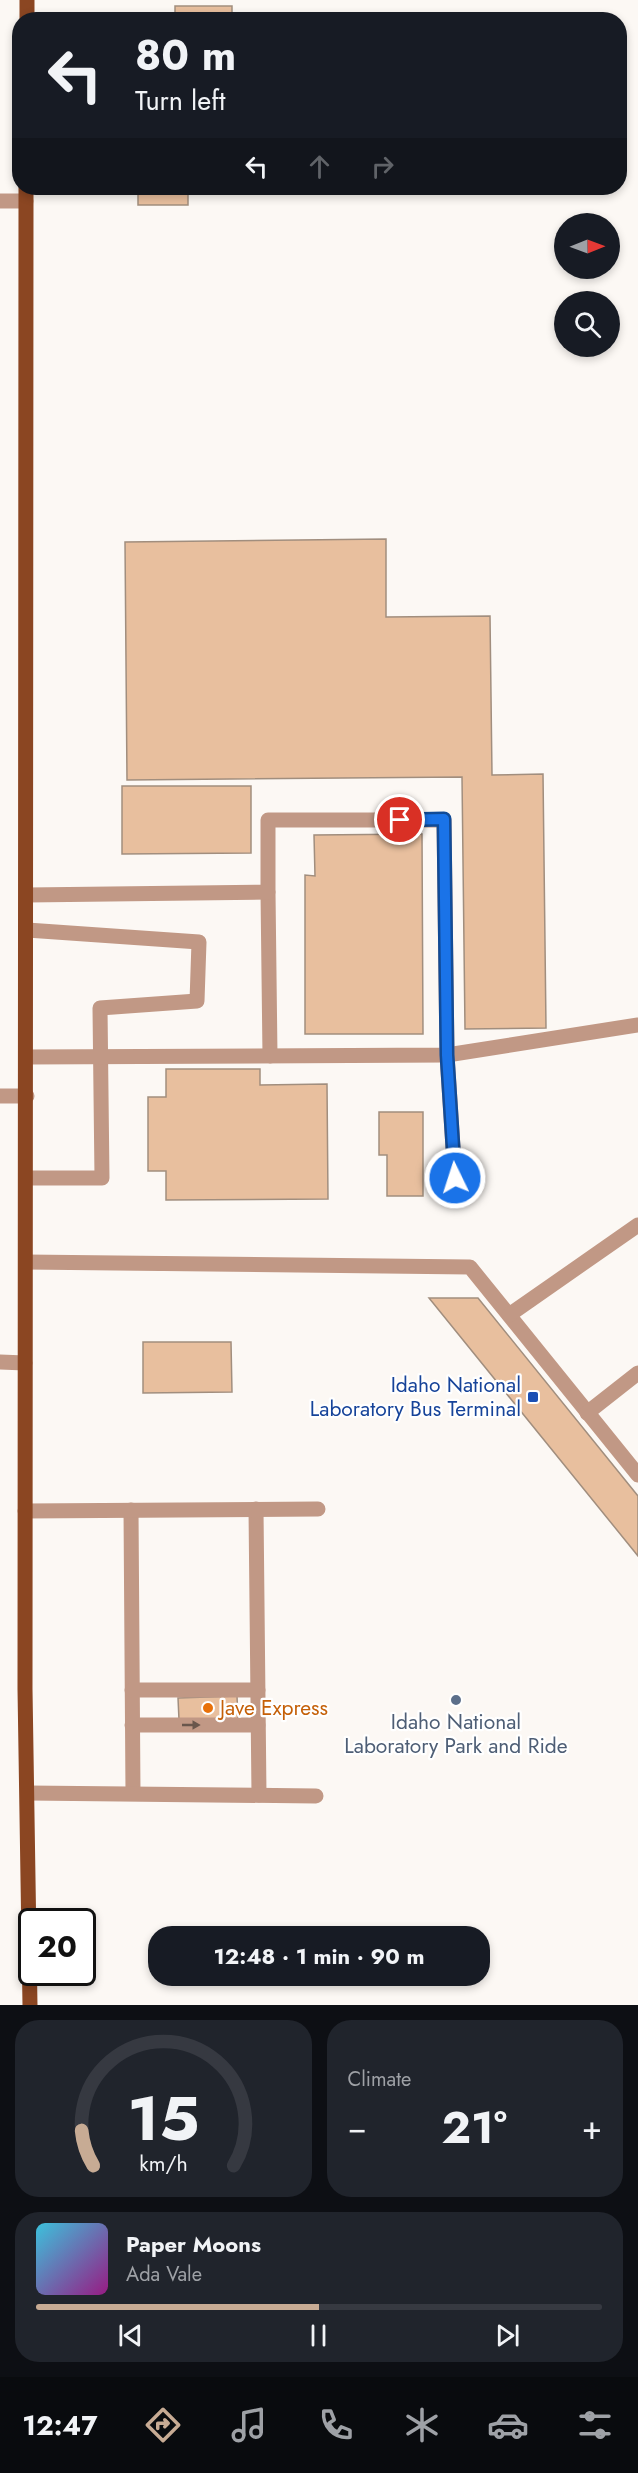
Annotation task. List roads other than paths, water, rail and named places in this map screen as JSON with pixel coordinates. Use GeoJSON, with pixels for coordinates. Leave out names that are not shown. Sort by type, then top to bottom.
{"type":"FeatureCollection","features":[{"type":"Feature","properties":{"kind":"main road"},"geometry":{"type":"LineString","coordinates":[[26,195],[25,1511],[30,2005]]}},
{"type":"Feature","properties":{"kind":"lane"},"geometry":{"type":"LineString","coordinates":[[0,201],[22,195]]}},
{"type":"Feature","properties":{"kind":"lane"},"geometry":{"type":"LineString","coordinates":[[270,1056],[268,820],[444,819],[447,1055],[455,1178]]}},
{"type":"Feature","properties":{"kind":"lane"},"geometry":{"type":"LineString","coordinates":[[27,894],[268,892]]}},
{"type":"Feature","properties":{"kind":"lane"},"geometry":{"type":"LineString","coordinates":[[27,930],[199,942],[197,1000],[100,1008],[102,1178],[27,1178]]}},
{"type":"Feature","properties":{"kind":"lane"},"geometry":{"type":"LineString","coordinates":[[27,1057],[447,1055],[638,1025]]}},
{"type":"Feature","properties":{"kind":"lane"},"geometry":{"type":"LineString","coordinates":[[0,1096],[27,1096]]}},
{"type":"Feature","properties":{"kind":"lane"},"geometry":{"type":"LineString","coordinates":[[509,1315],[638,1225]]}},
{"type":"Feature","properties":{"kind":"lane"},"geometry":{"type":"LineString","coordinates":[[26,1262],[470,1267],[638,1475]]}},
{"type":"Feature","properties":{"kind":"lane"},"geometry":{"type":"LineString","coordinates":[[0,1362],[25,1363]]}},
{"type":"Feature","properties":{"kind":"lane"},"geometry":{"type":"LineString","coordinates":[[587,1413],[638,1373]]}},
{"type":"Feature","properties":{"kind":"lane"},"geometry":{"type":"LineString","coordinates":[[256,1509],[259,1795]]}},
{"type":"Feature","properties":{"kind":"lane"},"geometry":{"type":"LineString","coordinates":[[25,1511],[318,1509]]}},
{"type":"Feature","properties":{"kind":"lane"},"geometry":{"type":"LineString","coordinates":[[132,1510],[133,1793]]}},
{"type":"Feature","properties":{"kind":"lane"},"geometry":{"type":"LineString","coordinates":[[132,1690],[258,1690]]}},
{"type":"Feature","properties":{"kind":"lane"},"geometry":{"type":"LineString","coordinates":[[132,1725],[258,1725]]}},
{"type":"Feature","properties":{"kind":"lane"},"geometry":{"type":"LineString","coordinates":[[28,1793],[316,1796]]}},
{"type":"Feature","properties":{"kind":"place","name":"Idaho National Laboratory Bus Terminal"},"geometry":{"type":"Point","coordinates":[533,1397]}},
{"type":"Feature","properties":{"kind":"place","name":"Idaho National Laboratory Park and Ride"},"geometry":{"type":"Point","coordinates":[456,1700]}},
{"type":"Feature","properties":{"kind":"place","name":"Jave Express"},"geometry":{"type":"Point","coordinates":[208,1708]}}]}
